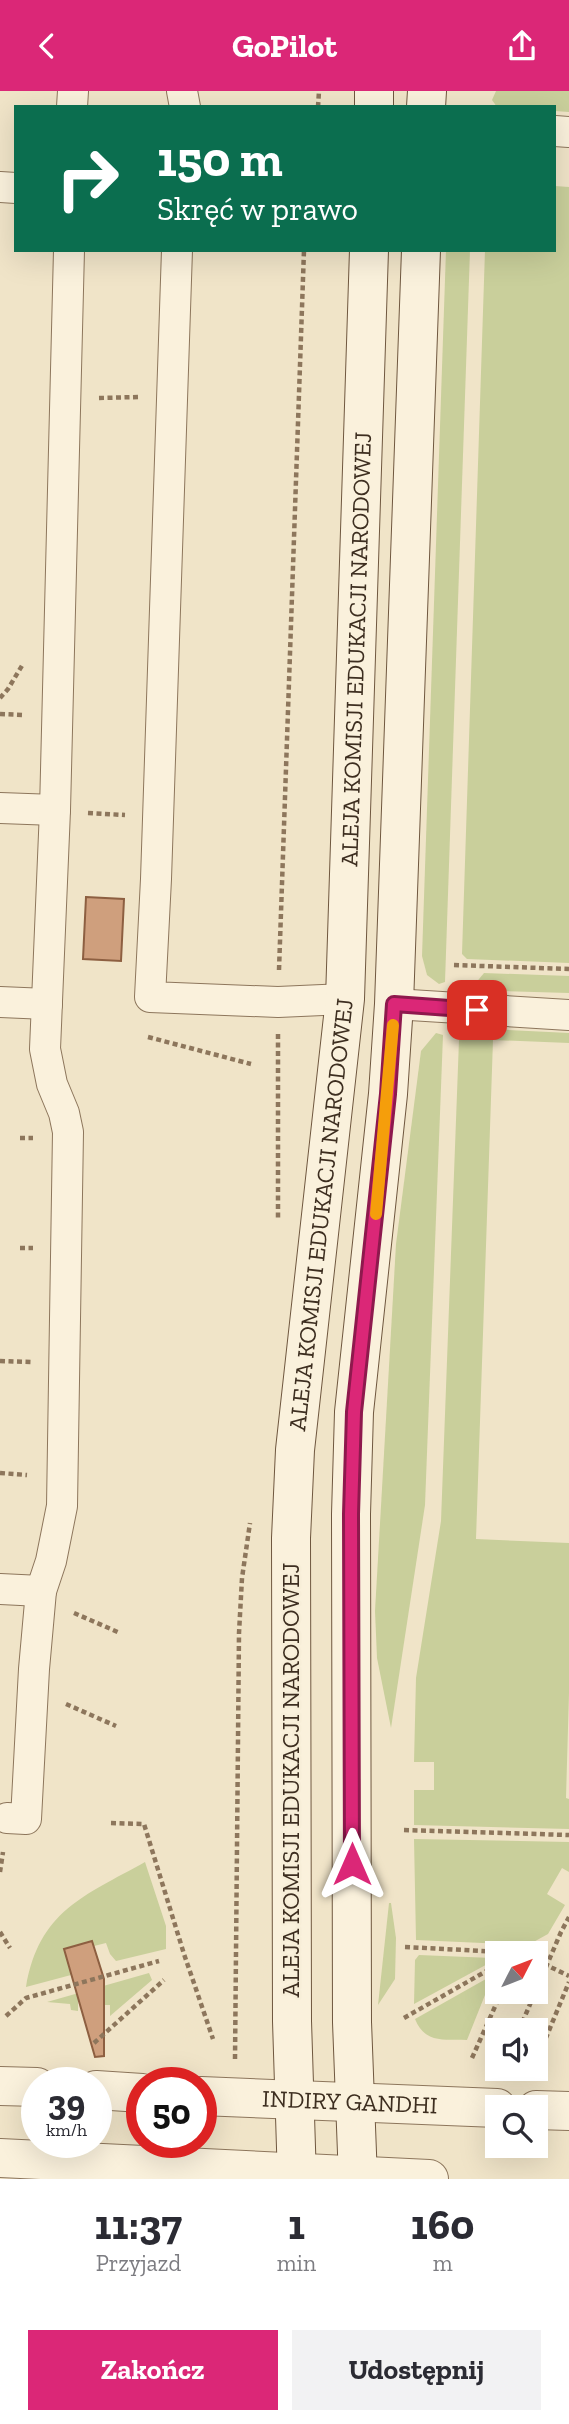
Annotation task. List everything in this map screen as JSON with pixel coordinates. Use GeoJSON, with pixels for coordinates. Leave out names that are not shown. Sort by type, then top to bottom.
{"type":"FeatureCollection","features":[{"type":"Feature","properties":{"kind":"main road","name":"ALEJA KOMISJI EDUKACJI NARODOWEJ"},"geometry":{"type":"LineString","coordinates":[[298,2176],[294,2099],[290,1626],[292,1525],[295,1450],[345,999],[369,252]]}},
{"type":"Feature","properties":{"kind":"main road","name":"ALEJA KOMISJI EDUKACJI NARODOWEJ"},"geometry":{"type":"LineString","coordinates":[[358,2177],[352,2022],[351,1542],[354,1412],[388,1094],[394,1004],[421,252]]}},
{"type":"Feature","properties":{"kind":"main road"},"geometry":{"type":"LineString","coordinates":[[0,2086],[21,2087]]}},
{"type":"Feature","properties":{"kind":"main road","name":"INDIRY GANDHI"},"geometry":{"type":"LineString","coordinates":[[217,2096],[485,2107]]}},
{"type":"Feature","properties":{"kind":"main road"},"geometry":{"type":"LineString","coordinates":[[548,2110],[569,2111]]}},
{"type":"Feature","properties":{"kind":"main road"},"geometry":{"type":"LineString","coordinates":[[0,2158],[298,2176],[429,2179]]}},
{"type":"Feature","properties":{"kind":"street"},"geometry":{"type":"LineString","coordinates":[[7,1818],[26,1819],[41,1591],[51,1562],[62,1506],[68,1132],[64,1113],[52,1084],[45,1049],[55,810],[69,252]]}},
{"type":"Feature","properties":{"kind":"street"},"geometry":{"type":"LineString","coordinates":[[177,252],[156,879],[149,997],[278,1002],[345,999]]}},
{"type":"Feature","properties":{"kind":"street"},"geometry":{"type":"LineString","coordinates":[[0,808],[55,810]]}},
{"type":"Feature","properties":{"kind":"street"},"geometry":{"type":"LineString","coordinates":[[0,1002],[47,1004]]}},
{"type":"Feature","properties":{"kind":"street"},"geometry":{"type":"LineString","coordinates":[[394,1004],[569,1015]]}},
{"type":"Feature","properties":{"kind":"street"},"geometry":{"type":"LineString","coordinates":[[0,1589],[41,1591]]}},
{"type":"Feature","properties":{"kind":"path"},"geometry":{"type":"LineString","coordinates":[[278,983],[304,252]]}},
{"type":"Feature","properties":{"kind":"path"},"geometry":{"type":"LineString","coordinates":[[93,398],[119,398]]}},
{"type":"Feature","properties":{"kind":"path"},"geometry":{"type":"LineString","coordinates":[[454,965],[569,969]]}},
{"type":"Feature","properties":{"kind":"path"},"geometry":{"type":"LineString","coordinates":[[148,1037],[251,1064]]}},
{"type":"Feature","properties":{"kind":"path"},"geometry":{"type":"LineString","coordinates":[[41,1591],[68,1611],[120,1633]]}},
{"type":"Feature","properties":{"kind":"path"},"geometry":{"type":"LineString","coordinates":[[33,1694],[78,1708],[116,1726]]}},
{"type":"Feature","properties":{"kind":"path"},"geometry":{"type":"LineString","coordinates":[[111,1823],[144,1824],[213,2039]]}},
{"type":"Feature","properties":{"kind":"path"},"geometry":{"type":"LineString","coordinates":[[404,1830],[569,1835]]}},
{"type":"Feature","properties":{"kind":"path"},"geometry":{"type":"LineString","coordinates":[[548,1963],[569,1917]]}},
{"type":"Feature","properties":{"kind":"path"},"geometry":{"type":"LineString","coordinates":[[0,1932],[10,1948]]}},
{"type":"Feature","properties":{"kind":"path"},"geometry":{"type":"LineString","coordinates":[[405,1947],[485,1951]]}},
{"type":"Feature","properties":{"kind":"path"},"geometry":{"type":"LineString","coordinates":[[6,2016],[26,1998],[159,1961]]}},
{"type":"Feature","properties":{"kind":"path"},"geometry":{"type":"LineString","coordinates":[[548,1966],[569,1976]]}},
{"type":"Feature","properties":{"kind":"path"},"geometry":{"type":"LineString","coordinates":[[404,2018],[485,1972]]}},
{"type":"Feature","properties":{"kind":"path"},"geometry":{"type":"LineString","coordinates":[[94,2043],[164,1980]]}},
{"type":"Feature","properties":{"kind":"path"},"geometry":{"type":"LineString","coordinates":[[548,2033],[569,1982]]}},
{"type":"Feature","properties":{"kind":"path"},"geometry":{"type":"LineString","coordinates":[[472,2058],[496,2004]]}},
{"type":"Feature","properties":{"kind":"green space"},"geometry":{"type":"Polygon","coordinates":[[[496,91],[569,91],[569,112],[556,111],[556,105],[496,105],[492,100],[496,91]]]}},
{"type":"Feature","properties":{"kind":"green space"},"geometry":{"type":"Polygon","coordinates":[[[556,186],[569,187],[569,963],[467,959],[462,954],[485,252],[556,252],[556,186]]]}},
{"type":"Feature","properties":{"kind":"green space"},"geometry":{"type":"Polygon","coordinates":[[[446,252],[470,252],[445,982],[439,984],[427,975],[422,956],[446,252]]]}},
{"type":"Feature","properties":{"kind":"green space"},"geometry":{"type":"Polygon","coordinates":[[[484,973],[569,976],[569,993],[470,990],[484,973]]]}},
{"type":"Feature","properties":{"kind":"green space"},"geometry":{"type":"Polygon","coordinates":[[[469,1028],[569,1033],[569,1043],[493,1040],[476,1539],[569,1543],[566,1798],[569,1799],[569,1829],[414,1825],[414,1790],[434,1790],[434,1762],[414,1762],[416,1678],[441,1521],[459,1040],[469,1028]]]}},
{"type":"Feature","properties":{"kind":"green space"},"geometry":{"type":"Polygon","coordinates":[[[436,1033],[443,1035],[425,1505],[391,1728],[377,1658],[375,1611],[396,1244],[421,1051],[436,1033]]]}},
{"type":"Feature","properties":{"kind":"green space"},"geometry":{"type":"Polygon","coordinates":[[[414,1839],[569,1842],[569,1872],[562,1868],[547,1894],[565,1905],[548,1934],[535,1941],[485,1943],[416,1940],[414,1839]]]}},
{"type":"Feature","properties":{"kind":"green space"},"geometry":{"type":"Polygon","coordinates":[[[145,1862],[166,1926],[166,1949],[116,1961],[106,1943],[94,1946],[92,1941],[64,1949],[71,1975],[26,1987],[32,1961],[53,1923],[84,1896],[145,1862]]]}},
{"type":"Feature","properties":{"kind":"green space"},"geometry":{"type":"Polygon","coordinates":[[[389,1903],[396,1938],[395,1979],[378,2005],[389,1903]]]}},
{"type":"Feature","properties":{"kind":"green space"},"geometry":{"type":"Polygon","coordinates":[[[419,1955],[485,1958],[485,1965],[414,2004],[415,1960],[419,1955]]]}},
{"type":"Feature","properties":{"kind":"green space"},"geometry":{"type":"Polygon","coordinates":[[[149,1973],[152,1980],[110,2016],[110,2005],[104,2005],[104,1997],[78,1997],[78,2011],[71,2010],[70,2004],[47,2002],[149,1973]]]}},
{"type":"Feature","properties":{"kind":"green space"},"geometry":{"type":"Polygon","coordinates":[[[485,1980],[485,1995],[467,2040],[436,2039],[424,2033],[415,2019],[485,1980]]]}},
{"type":"Feature","properties":{"kind":"building"},"geometry":{"type":"Polygon","coordinates":[[[86,897],[124,899],[121,961],[83,959],[86,897]]]}},
{"type":"Feature","properties":{"kind":"building"},"geometry":{"type":"Polygon","coordinates":[[[92,1941],[104,1979],[104,2056],[95,2057],[64,1949],[92,1941]]]}},
{"type":"Feature","properties":{"kind":"slow traffic"},"geometry":{"type":"LineString","coordinates":[[376,1214],[393,1025]]}},
{"type":"Feature","properties":{"kind":"route"},"geometry":{"type":"LineString","coordinates":[[352,1864],[351,1514],[354,1412],[388,1094],[394,1004],[477,1010]]}}]}
